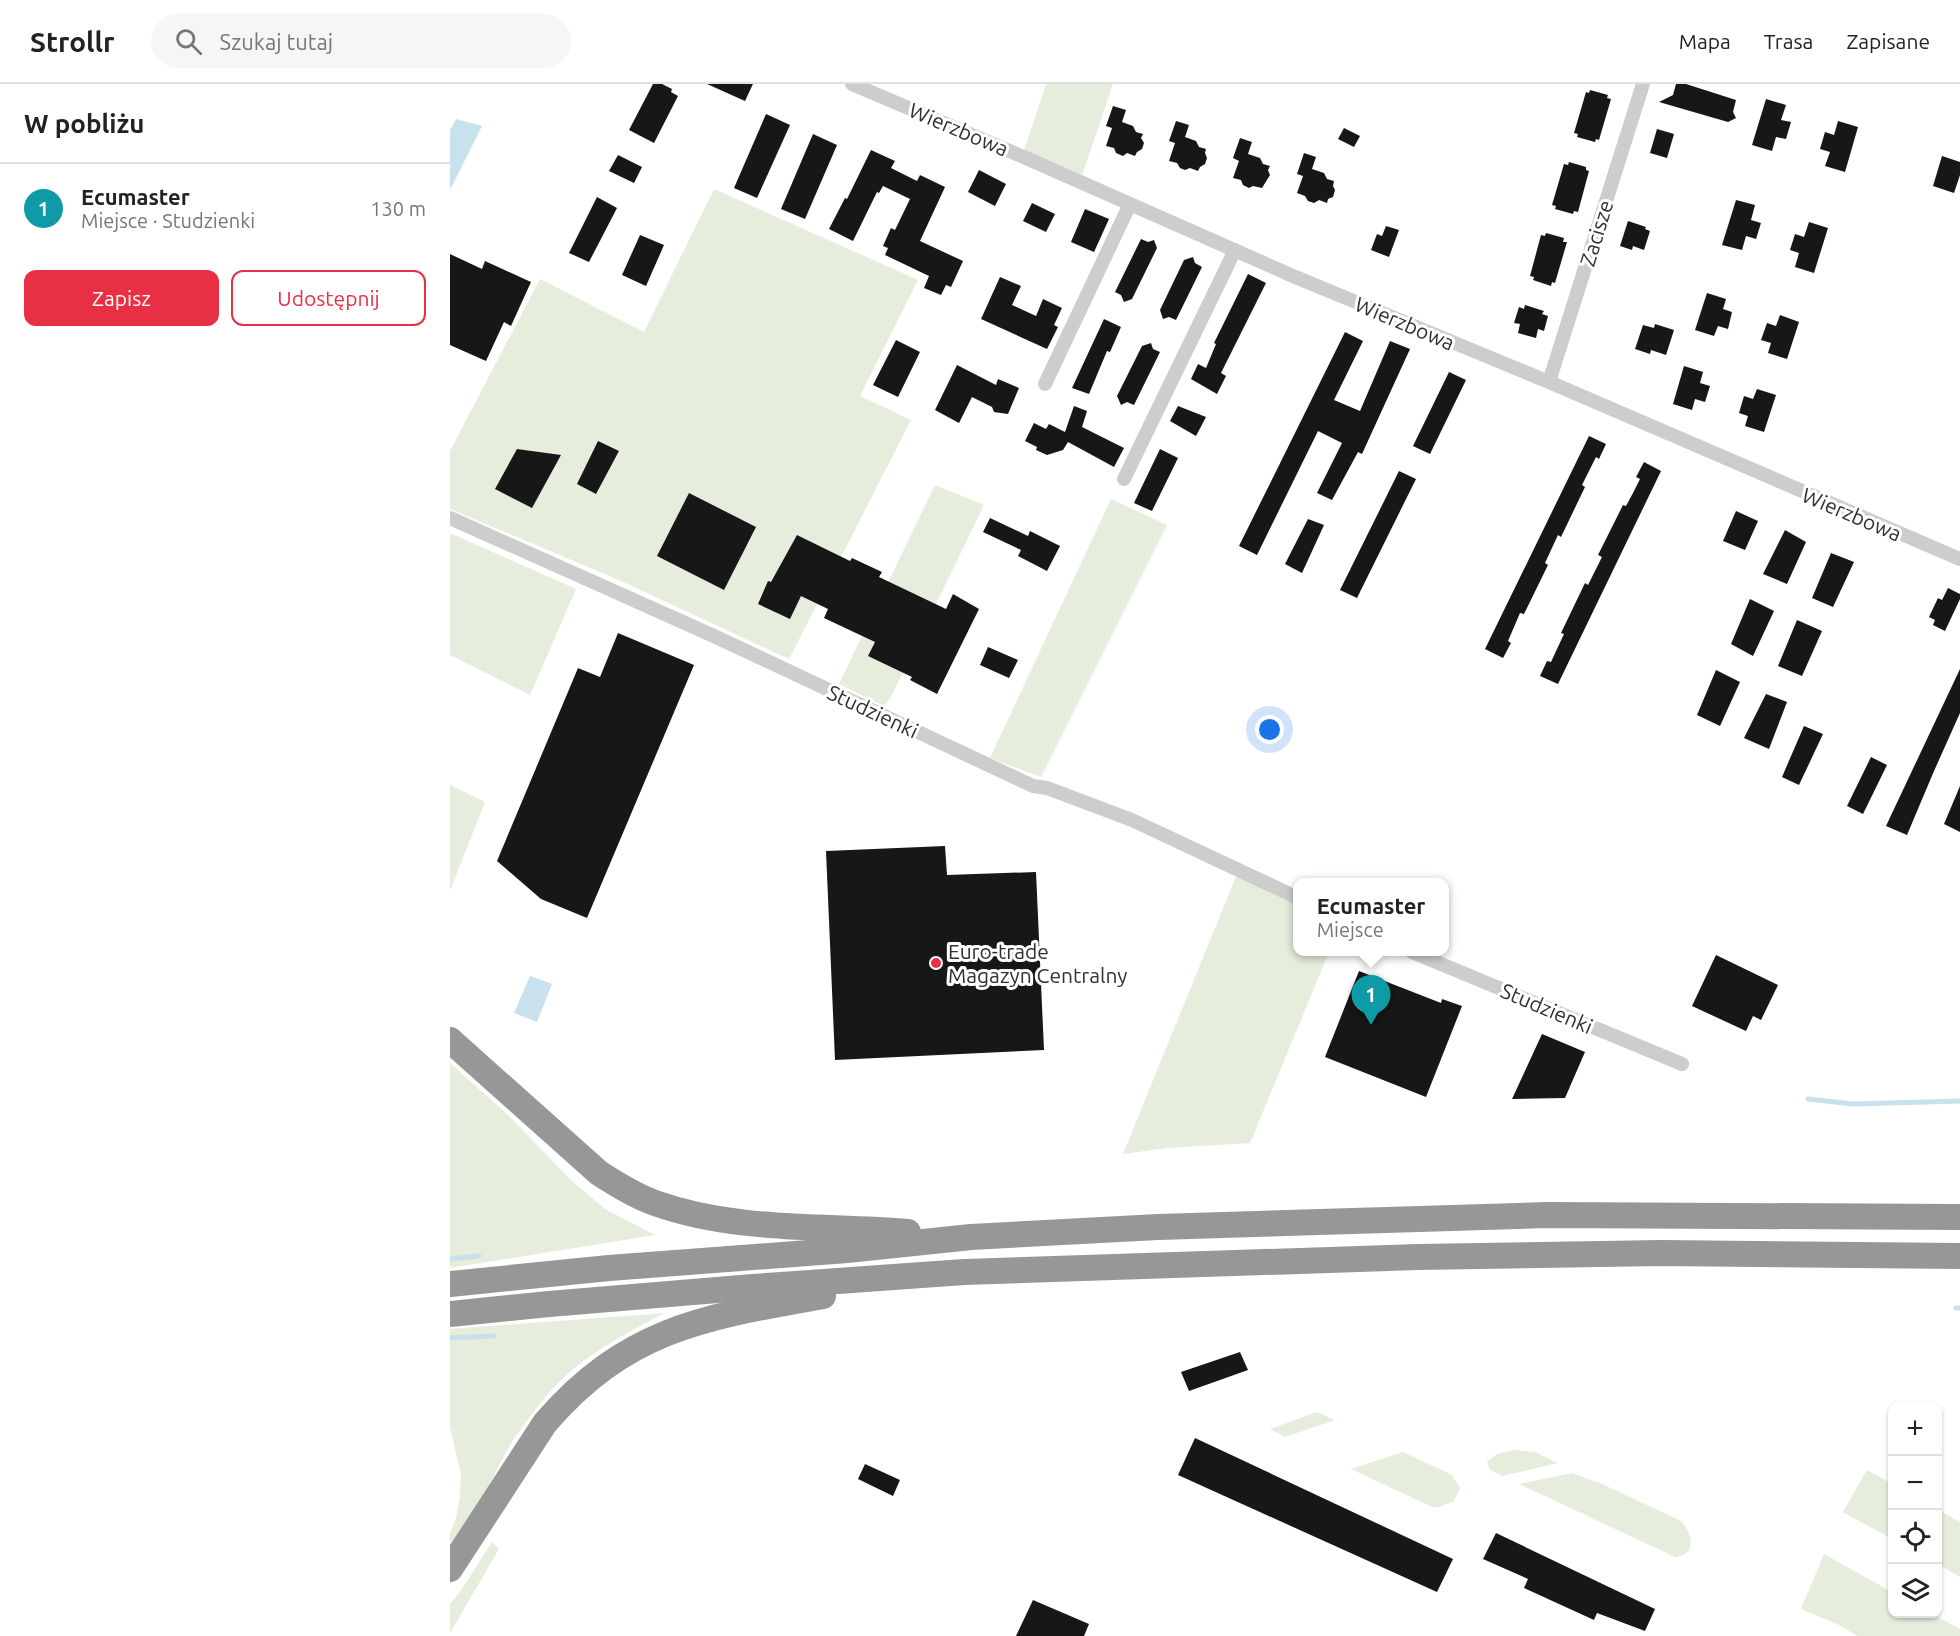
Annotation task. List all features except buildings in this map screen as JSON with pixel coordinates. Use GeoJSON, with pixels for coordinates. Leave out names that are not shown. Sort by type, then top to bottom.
{"type":"FeatureCollection","features":[{"type":"Feature","properties":{"kind":"highway"},"geometry":{"type":"LineString","coordinates":[[450,1040],[598,1173],[653,1203],[731,1222],[863,1228],[971,1237]]}},
{"type":"Feature","properties":{"kind":"highway"},"geometry":{"type":"LineString","coordinates":[[450,1284],[609,1268],[847,1250],[971,1237],[1266,1223],[1548,1215],[1960,1217]]}},
{"type":"Feature","properties":{"kind":"highway"},"geometry":{"type":"LineString","coordinates":[[450,1314],[741,1288],[963,1272],[1429,1257],[1662,1254],[1960,1256]]}},
{"type":"Feature","properties":{"kind":"highway"},"geometry":{"type":"LineString","coordinates":[[450,1569],[545,1423],[560,1405],[596,1372],[635,1346],[659,1335],[726,1313],[963,1272]]}},
{"type":"Feature","properties":{"kind":"street","name":"Wierzbowa"},"geometry":{"type":"LineString","coordinates":[[852,84],[1293,276],[1549,382],[1960,560]]}},
{"type":"Feature","properties":{"kind":"street","name":"Zacisze"},"geometry":{"type":"LineString","coordinates":[[1549,382],[1643,84]]}},
{"type":"Feature","properties":{"kind":"street"},"geometry":{"type":"LineString","coordinates":[[1046,384],[1131,204]]}},
{"type":"Feature","properties":{"kind":"street"},"geometry":{"type":"LineString","coordinates":[[1124,479],[1235,250]]}},
{"type":"Feature","properties":{"kind":"street","name":"Studzienki"},"geometry":{"type":"LineString","coordinates":[[450,518],[714,636],[1033,786],[1047,788],[1132,820],[1293,896]]}},
{"type":"Feature","properties":{"kind":"street","name":"Studzienki"},"geometry":{"type":"LineString","coordinates":[[1424,956],[1682,1064]]}},
{"type":"Feature","properties":{"kind":"green space"},"geometry":{"type":"Polygon","coordinates":[[[1046,84],[1113,84],[1082,175],[1024,150],[1046,84]]]}},
{"type":"Feature","properties":{"kind":"green space"},"geometry":{"type":"Polygon","coordinates":[[[714,189],[918,280],[860,396],[911,420],[789,659],[619,580],[450,509],[450,451],[540,279],[644,332],[714,189]]]}},
{"type":"Feature","properties":{"kind":"green space"},"geometry":{"type":"Polygon","coordinates":[[[935,485],[984,505],[891,697],[884,706],[839,684],[935,485]]]}},
{"type":"Feature","properties":{"kind":"green space"},"geometry":{"type":"Polygon","coordinates":[[[1111,499],[1167,525],[1041,777],[990,758],[1111,499]]]}},
{"type":"Feature","properties":{"kind":"green space"},"geometry":{"type":"Polygon","coordinates":[[[450,533],[576,589],[530,695],[450,655],[450,533]]]}},
{"type":"Feature","properties":{"kind":"green space"},"geometry":{"type":"Polygon","coordinates":[[[450,785],[485,802],[450,891],[450,785]]]}},
{"type":"Feature","properties":{"kind":"green space"},"geometry":{"type":"Polygon","coordinates":[[[1237,874],[1293,901],[1293,956],[1327,956],[1250,1143],[1167,1148],[1123,1154],[1237,874]]]}},
{"type":"Feature","properties":{"kind":"green space"},"geometry":{"type":"Polygon","coordinates":[[[450,1063],[508,1115],[571,1180],[605,1209],[655,1235],[450,1268],[450,1063]]]}},
{"type":"Feature","properties":{"kind":"green space"},"geometry":{"type":"Polygon","coordinates":[[[665,1313],[592,1355],[572,1370],[553,1389],[512,1442],[482,1499],[450,1550],[450,1533],[456,1518],[461,1475],[450,1427],[450,1329],[665,1313]]]}},
{"type":"Feature","properties":{"kind":"green space"},"geometry":{"type":"Polygon","coordinates":[[[1317,1412],[1335,1420],[1285,1437],[1270,1429],[1317,1412]]]}},
{"type":"Feature","properties":{"kind":"green space"},"geometry":{"type":"Polygon","coordinates":[[[1514,1450],[1535,1452],[1558,1463],[1502,1476],[1490,1470],[1487,1462],[1497,1454],[1514,1450]]]}},
{"type":"Feature","properties":{"kind":"green space"},"geometry":{"type":"Polygon","coordinates":[[[1403,1452],[1452,1475],[1460,1488],[1454,1501],[1440,1507],[1432,1507],[1351,1469],[1403,1452]]]}},
{"type":"Feature","properties":{"kind":"green space"},"geometry":{"type":"Polygon","coordinates":[[[1867,1470],[1888,1482],[1888,1537],[1843,1512],[1867,1470]]]}},
{"type":"Feature","properties":{"kind":"green space"},"geometry":{"type":"Polygon","coordinates":[[[1572,1473],[1600,1483],[1681,1521],[1690,1537],[1690,1548],[1682,1555],[1675,1557],[1519,1484],[1572,1473]]]}},
{"type":"Feature","properties":{"kind":"green space"},"geometry":{"type":"Polygon","coordinates":[[[1942,1512],[1960,1522],[1960,1577],[1942,1566],[1942,1512]]]}},
{"type":"Feature","properties":{"kind":"green space"},"geometry":{"type":"Polygon","coordinates":[[[492,1542],[499,1549],[450,1633],[450,1604],[492,1542]]]}},
{"type":"Feature","properties":{"kind":"green space"},"geometry":{"type":"Polygon","coordinates":[[[1824,1554],[1888,1590],[1888,1618],[1939,1618],[1960,1629],[1960,1636],[1858,1636],[1839,1625],[1801,1609],[1824,1554]]]}},
{"type":"Feature","properties":{"kind":"water"},"geometry":{"type":"Polygon","coordinates":[[[456,119],[482,126],[450,190],[450,130],[456,119]]]}},
{"type":"Feature","properties":{"kind":"water"},"geometry":{"type":"Polygon","coordinates":[[[530,976],[552,984],[537,1022],[514,1013],[530,976]]]}},
{"type":"Feature","properties":{"kind":"waterway"},"geometry":{"type":"LineString","coordinates":[[1808,1099],[1853,1104],[1960,1101]]}},
{"type":"Feature","properties":{"kind":"waterway"},"geometry":{"type":"LineString","coordinates":[[450,1259],[479,1256]]}},
{"type":"Feature","properties":{"kind":"waterway"},"geometry":{"type":"LineString","coordinates":[[450,1338],[494,1336]]}},
{"type":"Feature","properties":{"kind":"place","name":"Euro-trade Magazyn Centralny"},"geometry":{"type":"Point","coordinates":[936,963]}},
{"type":"Feature","properties":{"kind":"place","name":"Ecumaster"},"geometry":{"type":"Point","coordinates":[1371,1025]}}]}
